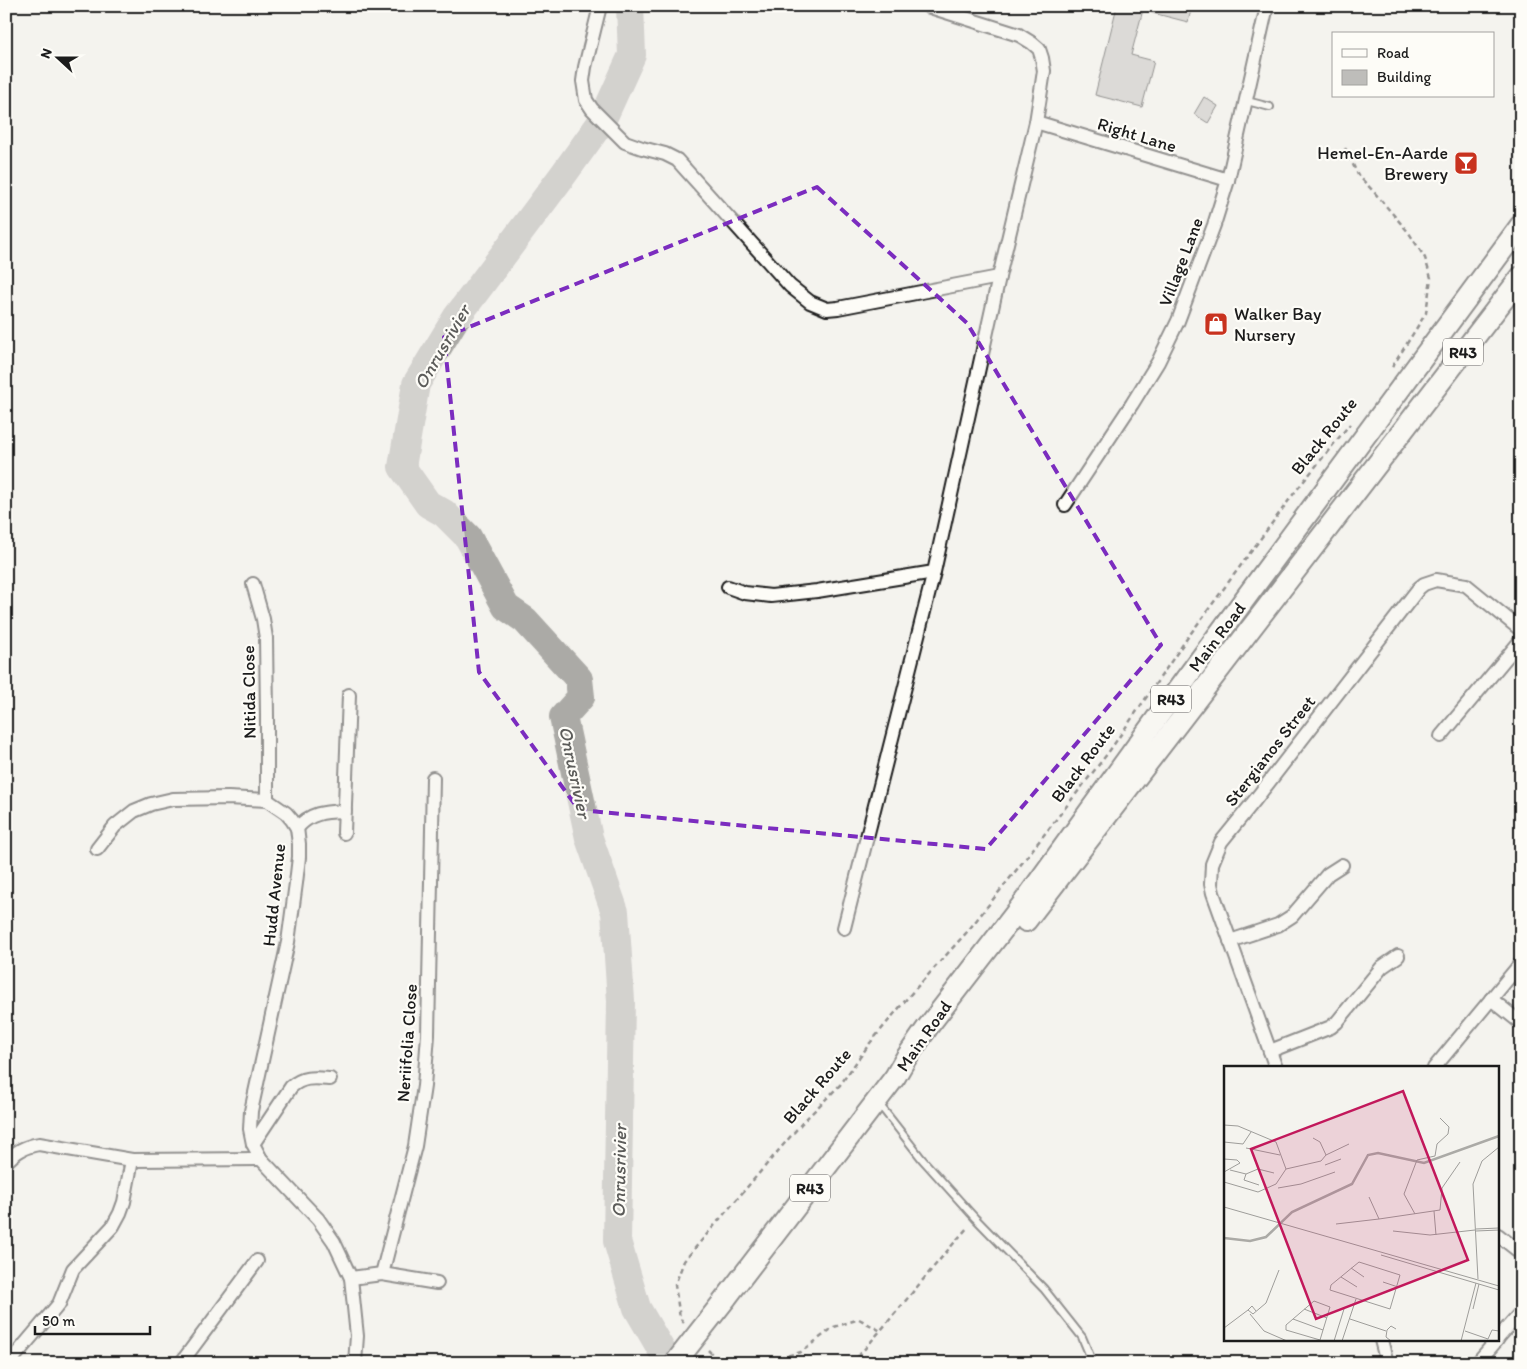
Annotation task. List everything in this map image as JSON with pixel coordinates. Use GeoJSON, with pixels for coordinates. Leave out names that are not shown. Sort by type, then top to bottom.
{"type":"FeatureCollection","features":[{"type":"Feature","properties":{"kind":"main road","name":"Main Road"},"geometry":{"type":"LineString","coordinates":[[895,1077],[927,1028],[1021,906],[1162,711],[1521,225]]}},
{"type":"Feature","properties":{"kind":"main road","name":"Main Road"},"geometry":{"type":"LineString","coordinates":[[895,1077],[921,1055],[952,1018],[1521,277]]}},
{"type":"Feature","properties":{"kind":"main road","name":"R43"},"geometry":{"type":"LineString","coordinates":[[675,1363],[895,1077]]}},
{"type":"Feature","properties":{"kind":"street"},"geometry":{"type":"LineString","coordinates":[[600,6],[583,81],[586,100],[592,109],[626,142],[665,154],[677,160],[790,286],[810,302],[827,309],[838,308],[999,277]]}},
{"type":"Feature","properties":{"kind":"street"},"geometry":{"type":"LineString","coordinates":[[844,928],[934,572],[999,277],[1036,122],[1044,71],[1039,49],[1019,35],[927,6]]}},
{"type":"Feature","properties":{"kind":"street","name":"Village Lane"},"geometry":{"type":"LineString","coordinates":[[1065,505],[1158,362],[1178,321],[1214,225],[1228,180],[1267,6]]}},
{"type":"Feature","properties":{"kind":"street","name":"Right Lane"},"geometry":{"type":"LineString","coordinates":[[1036,122],[1228,180]]}},
{"type":"Feature","properties":{"kind":"street"},"geometry":{"type":"LineString","coordinates":[[728,587],[745,593],[771,596],[934,572]]}},
{"type":"Feature","properties":{"kind":"street","name":"Stergianos Street"},"geometry":{"type":"LineString","coordinates":[[1275,1066],[1213,893],[1212,864],[1221,842],[1419,588],[1436,580],[1466,585],[1521,630]]}},
{"type":"Feature","properties":{"kind":"street","name":"Nitida Close"},"geometry":{"type":"LineString","coordinates":[[253,584],[263,619],[266,638],[267,800]]}},
{"type":"Feature","properties":{"kind":"street"},"geometry":{"type":"LineString","coordinates":[[1441,736],[1521,640]]}},
{"type":"Feature","properties":{"kind":"street"},"geometry":{"type":"LineString","coordinates":[[344,833],[349,695]]}},
{"type":"Feature","properties":{"kind":"street","name":"Neriifolia Close"},"geometry":{"type":"LineString","coordinates":[[382,1274],[415,1146],[424,1086],[428,1035],[433,778]]}},
{"type":"Feature","properties":{"kind":"street"},"geometry":{"type":"LineString","coordinates":[[97,849],[115,826],[134,811],[152,804],[173,799],[199,797],[267,800]]}},
{"type":"Feature","properties":{"kind":"street","name":"Hudd Avenue"},"geometry":{"type":"LineString","coordinates":[[267,800],[286,813],[297,828],[299,857],[288,942],[251,1111],[250,1129],[253,1144],[262,1159],[318,1220],[334,1242],[351,1278],[357,1336],[355,1363]]}},
{"type":"Feature","properties":{"kind":"street"},"geometry":{"type":"LineString","coordinates":[[297,828],[303,821],[323,812],[345,811]]}},
{"type":"Feature","properties":{"kind":"street"},"geometry":{"type":"LineString","coordinates":[[1230,941],[1286,922],[1328,874],[1342,865]]}},
{"type":"Feature","properties":{"kind":"street"},"geometry":{"type":"LineString","coordinates":[[1270,1051],[1331,1027],[1382,967],[1398,956]]}},
{"type":"Feature","properties":{"kind":"street"},"geometry":{"type":"LineString","coordinates":[[1436,1066],[1521,963]]}},
{"type":"Feature","properties":{"kind":"street"},"geometry":{"type":"LineString","coordinates":[[1491,999],[1521,1023]]}},
{"type":"Feature","properties":{"kind":"street"},"geometry":{"type":"LineString","coordinates":[[253,1144],[296,1082],[307,1078],[330,1079]]}},
{"type":"Feature","properties":{"kind":"street"},"geometry":{"type":"LineString","coordinates":[[6,1162],[15,1153],[27,1146],[39,1144],[132,1160],[262,1159]]}},
{"type":"Feature","properties":{"kind":"street"},"geometry":{"type":"LineString","coordinates":[[9,1363],[58,1304],[73,1269],[113,1226],[124,1202],[132,1160]]}},
{"type":"Feature","properties":{"kind":"street"},"geometry":{"type":"LineString","coordinates":[[1500,1237],[1521,1253]]}},
{"type":"Feature","properties":{"kind":"street"},"geometry":{"type":"LineString","coordinates":[[180,1363],[257,1261]]}},
{"type":"Feature","properties":{"kind":"street"},"geometry":{"type":"LineString","coordinates":[[351,1278],[382,1274],[437,1283]]}},
{"type":"Feature","properties":{"kind":"street"},"geometry":{"type":"LineString","coordinates":[[1500,1337],[1521,1312]]}},
{"type":"Feature","properties":{"kind":"street"},"geometry":{"type":"LineString","coordinates":[[1382,1342],[1387,1363]]}},
{"type":"Feature","properties":{"kind":"street"},"geometry":{"type":"LineString","coordinates":[[1477,1363],[1495,1342]]}},
{"type":"Feature","properties":{"kind":"lane"},"geometry":{"type":"LineString","coordinates":[[1247,101],[1270,107]]}},
{"type":"Feature","properties":{"kind":"lane"},"geometry":{"type":"LineString","coordinates":[[876,1101],[922,1159],[975,1218],[1044,1289],[1082,1337],[1090,1356],[1090,1363]]}},
{"type":"Feature","properties":{"kind":"path"},"geometry":{"type":"LineString","coordinates":[[1345,148],[1358,175],[1415,241],[1425,258],[1431,278],[1426,313],[1389,372]]}},
{"type":"Feature","properties":{"kind":"path","name":"Black Route"},"geometry":{"type":"LineString","coordinates":[[686,1325],[680,1318],[675,1285],[684,1261],[802,1124],[840,1084],[870,1043],[909,996],[967,932],[1016,871],[1108,753],[1188,637],[1289,500],[1351,423]]}},
{"type":"Feature","properties":{"kind":"path"},"geometry":{"type":"LineString","coordinates":[[852,1363],[975,1218]]}},
{"type":"Feature","properties":{"kind":"path"},"geometry":{"type":"LineString","coordinates":[[772,1363],[782,1357],[801,1352],[834,1327],[859,1319],[881,1331]]}},
{"type":"Feature","properties":{"kind":"path"},"geometry":{"type":"LineString","coordinates":[[705,1346],[720,1363]]}},
{"type":"Feature","properties":{"kind":"highlighted area"},"geometry":{"type":"Polygon","coordinates":[[[817,187],[967,323],[1161,645],[986,849],[579,810],[479,672],[444,337],[817,187]]]}},
{"type":"Feature","properties":{"kind":"building"},"geometry":{"type":"Polygon","coordinates":[[[1117,6],[1144,6],[1131,55],[1154,61],[1142,107],[1095,95],[1117,6]]]}},
{"type":"Feature","properties":{"kind":"building"},"geometry":{"type":"Polygon","coordinates":[[[1145,6],[1192,6],[1188,22],[1145,11],[1145,6]]]}},
{"type":"Feature","properties":{"kind":"building"},"geometry":{"type":"Polygon","coordinates":[[[1204,97],[1218,106],[1208,123],[1194,114],[1204,97]]]}},
{"type":"Feature","properties":{"kind":"waterway","name":"Onrusrivier"},"geometry":{"type":"LineString","coordinates":[[630,6],[632,55],[602,121],[456,318],[416,384],[402,467],[428,504],[444,513],[468,537],[506,607],[525,620],[579,679],[581,697],[563,717],[589,838],[615,912],[621,1001],[617,1241],[637,1308],[669,1363]]}},
{"type":"Feature","properties":{"kind":"place","name":"Hemel-En-Aarde Brewery"},"geometry":{"type":"Point","coordinates":[1466,163]}},
{"type":"Feature","properties":{"kind":"place","name":"Walker Bay Nursery"},"geometry":{"type":"Point","coordinates":[1216,324]}}]}
